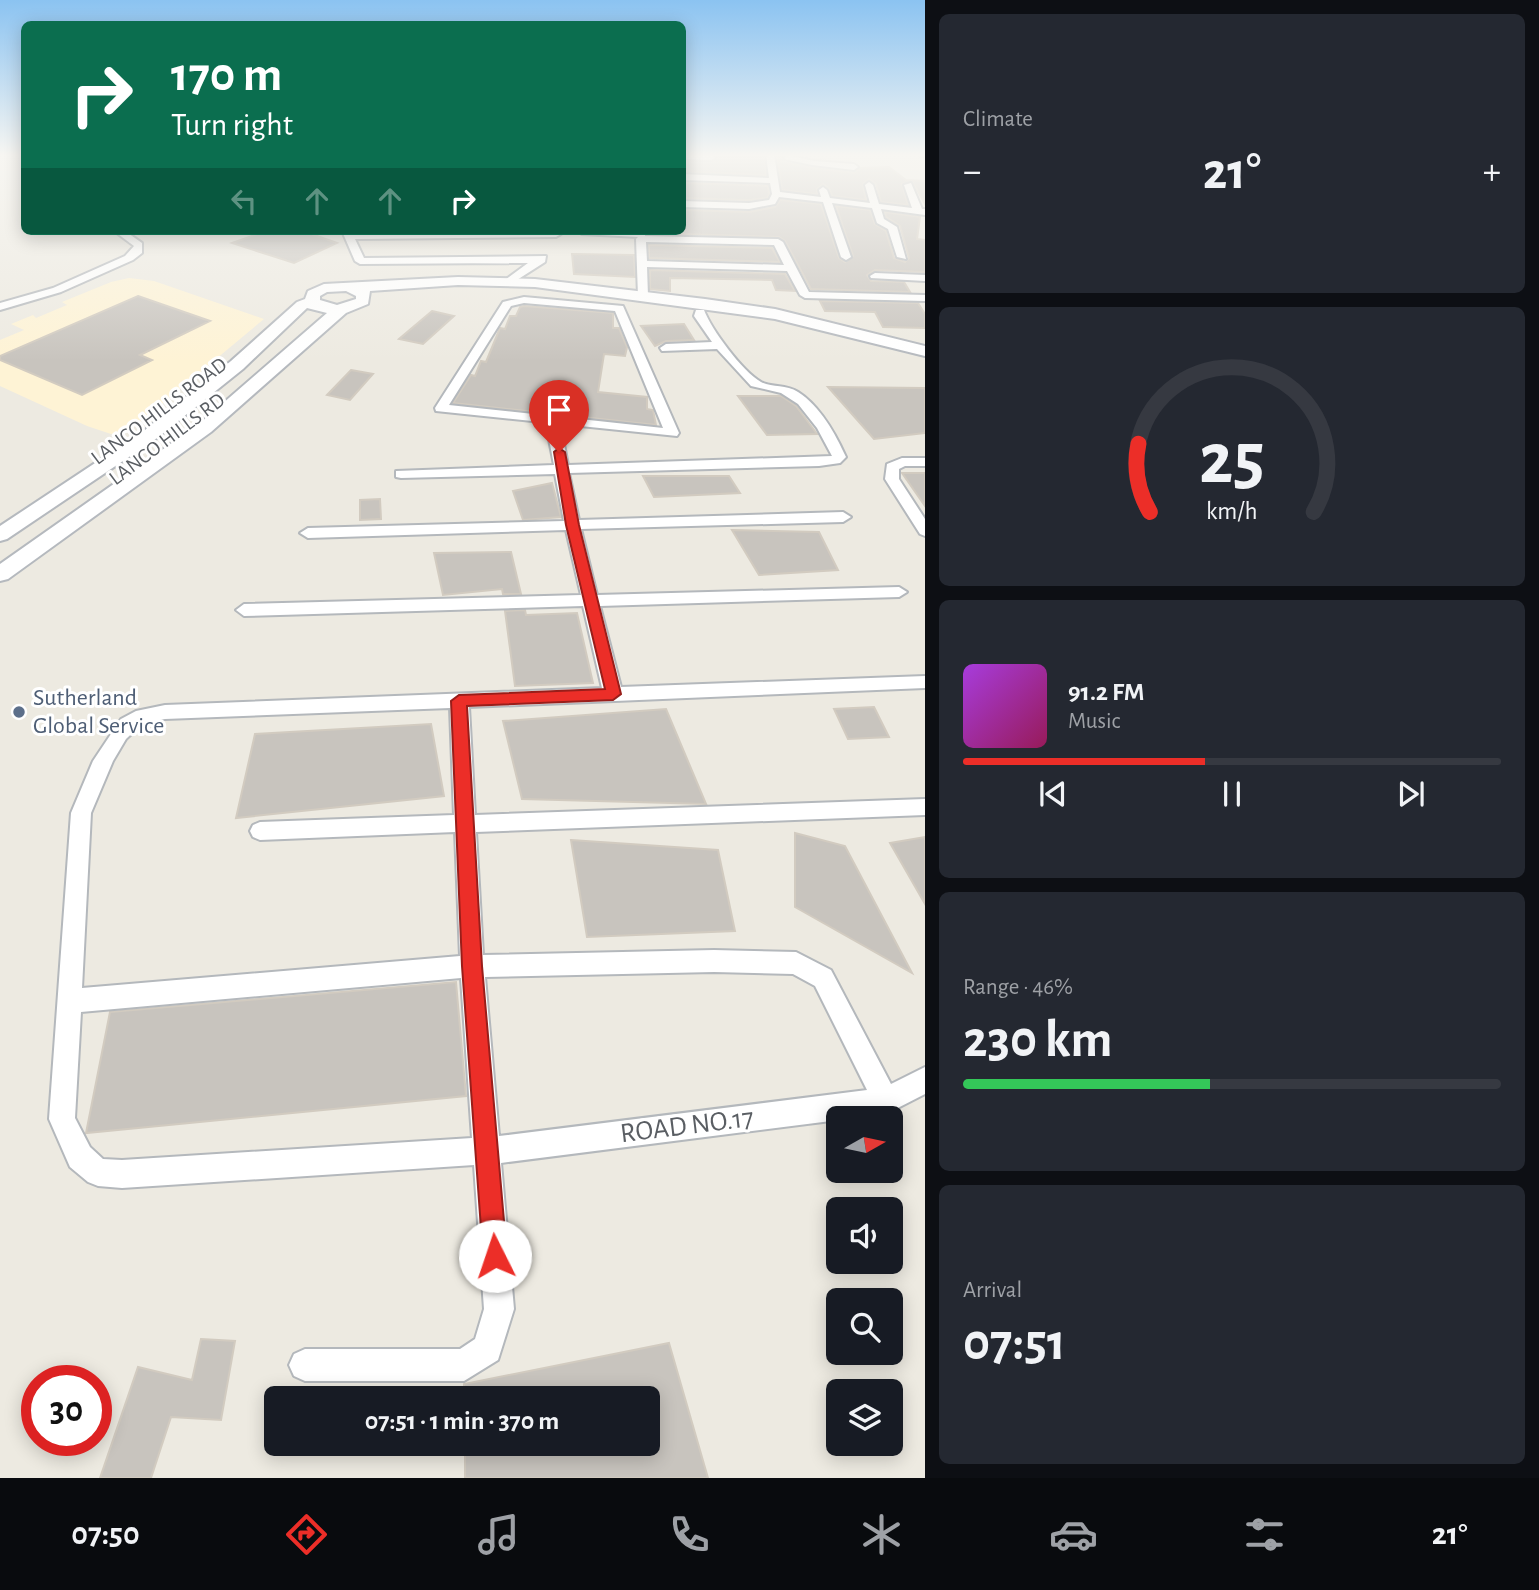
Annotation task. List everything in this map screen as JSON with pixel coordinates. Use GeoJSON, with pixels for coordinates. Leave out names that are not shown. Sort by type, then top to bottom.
{"type":"FeatureCollection","features":[{"type":"Feature","properties":{"kind":"main road"},"geometry":{"type":"LineString","coordinates":[[337,301],[458,281],[509,282],[643,296],[775,314],[925,360]]}},
{"type":"Feature","properties":{"kind":"main road"},"geometry":{"type":"LineString","coordinates":[[337,301],[398,293],[487,288],[571,300],[700,312],[925,351]]}},
{"type":"Feature","properties":{"kind":"main road","name":"LANCO HILLS RD"},"geometry":{"type":"LineString","coordinates":[[0,535],[74,481],[151,434],[302,305],[337,301]]}},
{"type":"Feature","properties":{"kind":"main road","name":"LANCO HILLS ROAD"},"geometry":{"type":"LineString","coordinates":[[0,574],[177,442],[215,420],[337,301]]}},
{"type":"Feature","properties":{"kind":"main road","name":"LANCO HILLS RD"},"geometry":{"type":"LineString","coordinates":[[0,557],[177,442]]}},
{"type":"Feature","properties":{"kind":"main road","name":"LANCO HILLS ROAD"},"geometry":{"type":"LineString","coordinates":[[0,522],[74,481]]}},
{"type":"Feature","properties":{"kind":"street"},"geometry":{"type":"LineString","coordinates":[[835,223],[846,257]]}},
{"type":"Feature","properties":{"kind":"street"},"geometry":{"type":"LineString","coordinates":[[884,223],[892,227],[902,257]]}},
{"type":"Feature","properties":{"kind":"street"},"geometry":{"type":"LineString","coordinates":[[0,307],[57,290],[129,258],[138,251],[138,245],[124,235]]}},
{"type":"Feature","properties":{"kind":"street"},"geometry":{"type":"LineString","coordinates":[[348,235],[360,261],[547,252]]}},
{"type":"Feature","properties":{"kind":"street"},"geometry":{"type":"LineString","coordinates":[[509,282],[547,252],[556,235]]}},
{"type":"Feature","properties":{"kind":"street"},"geometry":{"type":"LineString","coordinates":[[643,296],[641,239],[778,242],[805,295],[924,298]]}},
{"type":"Feature","properties":{"kind":"street"},"geometry":{"type":"LineString","coordinates":[[642,264],[792,268]]}},
{"type":"Feature","properties":{"kind":"street"},"geometry":{"type":"LineString","coordinates":[[875,276],[925,278]]}},
{"type":"Feature","properties":{"kind":"street"},"geometry":{"type":"LineString","coordinates":[[908,277],[924,298]]}},
{"type":"Feature","properties":{"kind":"street"},"geometry":{"type":"LineString","coordinates":[[524,300],[571,300],[619,308],[672,433],[440,408],[507,304],[524,300]]}},
{"type":"Feature","properties":{"kind":"street"},"geometry":{"type":"LineString","coordinates":[[401,474],[819,462],[839,457],[821,425],[803,403],[784,389],[765,389],[753,382],[720,345],[700,312]]}},
{"type":"Feature","properties":{"kind":"street"},"geometry":{"type":"LineString","coordinates":[[666,348],[720,345]]}},
{"type":"Feature","properties":{"kind":"street"},"geometry":{"type":"LineString","coordinates":[[555,434],[564,470],[572,525],[613,694]]}},
{"type":"Feature","properties":{"kind":"street"},"geometry":{"type":"LineString","coordinates":[[925,462],[902,462],[891,467],[892,479],[925,531]]}},
{"type":"Feature","properties":{"kind":"street"},"geometry":{"type":"LineString","coordinates":[[308,533],[842,517]]}},
{"type":"Feature","properties":{"kind":"street"},"geometry":{"type":"LineString","coordinates":[[244,610],[899,592]]}},
{"type":"Feature","properties":{"kind":"street"},"geometry":{"type":"LineString","coordinates":[[305,1365],[464,1364],[487,1349],[499,1309],[472,966],[459,701],[925,682]]}},
{"type":"Feature","properties":{"kind":"street","name":"ROAD NO.17"},"geometry":{"type":"LineString","coordinates":[[459,701],[197,711],[139,716],[124,727],[96,774],[81,813],[62,1119],[80,1157],[98,1172],[122,1174],[487,1151],[886,1101]]}},
{"type":"Feature","properties":{"kind":"street"},"geometry":{"type":"LineString","coordinates":[[260,831],[925,807]]}},
{"type":"Feature","properties":{"kind":"street"},"geometry":{"type":"LineString","coordinates":[[70,1001],[472,966],[714,961],[796,963],[823,978],[886,1101],[925,1080]]}},
{"type":"Feature","properties":{"kind":"shaded area"},"geometry":{"type":"Polygon","coordinates":[[[129,278],[154,281],[264,319],[145,418],[117,436],[87,426],[0,386],[0,340],[24,330],[11,324],[33,315],[36,318],[67,305],[62,302],[111,282],[129,278]]]}},
{"type":"Feature","properties":{"kind":"building"},"geometry":{"type":"Polygon","coordinates":[[[686,223],[827,223],[839,258],[845,262],[853,256],[842,223],[875,223],[886,231],[894,258],[905,262],[909,258],[900,226],[895,223],[919,223],[917,239],[925,240],[925,272],[875,270],[867,275],[871,281],[904,282],[910,292],[811,289],[785,241],[779,237],[686,234],[686,223]]]}},
{"type":"Feature","properties":{"kind":"building"},"geometry":{"type":"Polygon","coordinates":[[[255,235],[314,235],[337,243],[294,263],[232,243],[255,235]]]}},
{"type":"Feature","properties":{"kind":"building"},"geometry":{"type":"Polygon","coordinates":[[[649,245],[772,248],[780,262],[649,258],[649,245]]]}},
{"type":"Feature","properties":{"kind":"building"},"geometry":{"type":"Polygon","coordinates":[[[572,254],[634,255],[635,277],[574,274],[572,254]]]}},
{"type":"Feature","properties":{"kind":"building"},"geometry":{"type":"Polygon","coordinates":[[[650,270],[785,274],[795,291],[776,290],[772,280],[670,278],[670,291],[650,289],[650,270]]]}},
{"type":"Feature","properties":{"kind":"building"},"geometry":{"type":"Polygon","coordinates":[[[138,296],[210,321],[140,355],[152,360],[82,395],[0,360],[0,356],[138,296]]]}},
{"type":"Feature","properties":{"kind":"building"},"geometry":{"type":"Polygon","coordinates":[[[820,301],[918,303],[925,314],[925,328],[883,327],[875,312],[825,311],[820,301]]]}},
{"type":"Feature","properties":{"kind":"building"},"geometry":{"type":"Polygon","coordinates":[[[520,307],[613,313],[613,328],[619,328],[627,347],[625,356],[604,354],[598,392],[647,397],[647,409],[653,410],[656,425],[453,403],[471,375],[475,376],[481,361],[486,362],[500,328],[505,329],[510,316],[516,316],[520,307]]]}},
{"type":"Feature","properties":{"kind":"building"},"geometry":{"type":"Polygon","coordinates":[[[432,311],[454,316],[423,344],[399,339],[432,311]]]}},
{"type":"Feature","properties":{"kind":"building"},"geometry":{"type":"Polygon","coordinates":[[[684,324],[694,340],[666,341],[655,346],[641,326],[684,324]]]}},
{"type":"Feature","properties":{"kind":"building"},"geometry":{"type":"Polygon","coordinates":[[[351,370],[373,374],[350,400],[327,395],[351,370]]]}},
{"type":"Feature","properties":{"kind":"building"},"geometry":{"type":"Polygon","coordinates":[[[828,387],[925,388],[925,433],[874,439],[828,387]]]}},
{"type":"Feature","properties":{"kind":"building"},"geometry":{"type":"Polygon","coordinates":[[[738,396],[781,396],[796,406],[817,434],[767,435],[738,396]]]}},
{"type":"Feature","properties":{"kind":"building"},"geometry":{"type":"Polygon","coordinates":[[[902,473],[925,473],[925,506],[902,473]]]}},
{"type":"Feature","properties":{"kind":"building"},"geometry":{"type":"Polygon","coordinates":[[[643,476],[729,476],[740,493],[654,497],[643,476]]]}},
{"type":"Feature","properties":{"kind":"building"},"geometry":{"type":"Polygon","coordinates":[[[552,483],[561,517],[523,520],[513,491],[552,483]]]}},
{"type":"Feature","properties":{"kind":"building"},"geometry":{"type":"Polygon","coordinates":[[[380,499],[381,519],[360,520],[360,500],[380,499]]]}},
{"type":"Feature","properties":{"kind":"building"},"geometry":{"type":"Polygon","coordinates":[[[732,530],[819,532],[838,570],[759,575],[732,530]]]}},
{"type":"Feature","properties":{"kind":"building"},"geometry":{"type":"Polygon","coordinates":[[[511,552],[521,594],[503,594],[502,589],[443,595],[434,553],[511,552]]]}},
{"type":"Feature","properties":{"kind":"building"},"geometry":{"type":"Polygon","coordinates":[[[525,610],[526,615],[577,613],[593,683],[515,686],[505,611],[525,610]]]}},
{"type":"Feature","properties":{"kind":"building"},"geometry":{"type":"Polygon","coordinates":[[[874,707],[889,737],[848,739],[834,709],[874,707]]]}},
{"type":"Feature","properties":{"kind":"building"},"geometry":{"type":"Polygon","coordinates":[[[666,709],[706,804],[522,799],[503,721],[666,709]]]}},
{"type":"Feature","properties":{"kind":"building"},"geometry":{"type":"Polygon","coordinates":[[[431,724],[444,796],[236,818],[255,734],[431,724]]]}},
{"type":"Feature","properties":{"kind":"building"},"geometry":{"type":"Polygon","coordinates":[[[795,833],[845,846],[912,973],[795,907],[795,833]]]}},
{"type":"Feature","properties":{"kind":"building"},"geometry":{"type":"Polygon","coordinates":[[[925,837],[925,904],[890,843],[925,837]]]}},
{"type":"Feature","properties":{"kind":"building"},"geometry":{"type":"Polygon","coordinates":[[[571,840],[718,850],[735,931],[587,937],[571,840]]]}},
{"type":"Feature","properties":{"kind":"building"},"geometry":{"type":"Polygon","coordinates":[[[456,982],[466,1096],[86,1133],[110,1012],[456,982]]]}},
{"type":"Feature","properties":{"kind":"building"},"geometry":{"type":"Polygon","coordinates":[[[201,1339],[235,1341],[221,1420],[171,1417],[151,1478],[100,1478],[108,1456],[112,1456],[112,1443],[138,1367],[192,1380],[201,1339]]]}},
{"type":"Feature","properties":{"kind":"building"},"geometry":{"type":"Polygon","coordinates":[[[669,1343],[708,1478],[465,1478],[465,1456],[660,1456],[660,1386],[464,1384],[669,1343]]]}},
{"type":"Feature","properties":{"kind":"place","name":"Sutherland Global Service"},"geometry":{"type":"Point","coordinates":[19,712]}},
{"type":"Feature","properties":{"kind":"route"},"geometry":{"type":"LineString","coordinates":[[495,1256],[472,966],[459,701],[613,694],[572,525],[559,452]]}}]}
